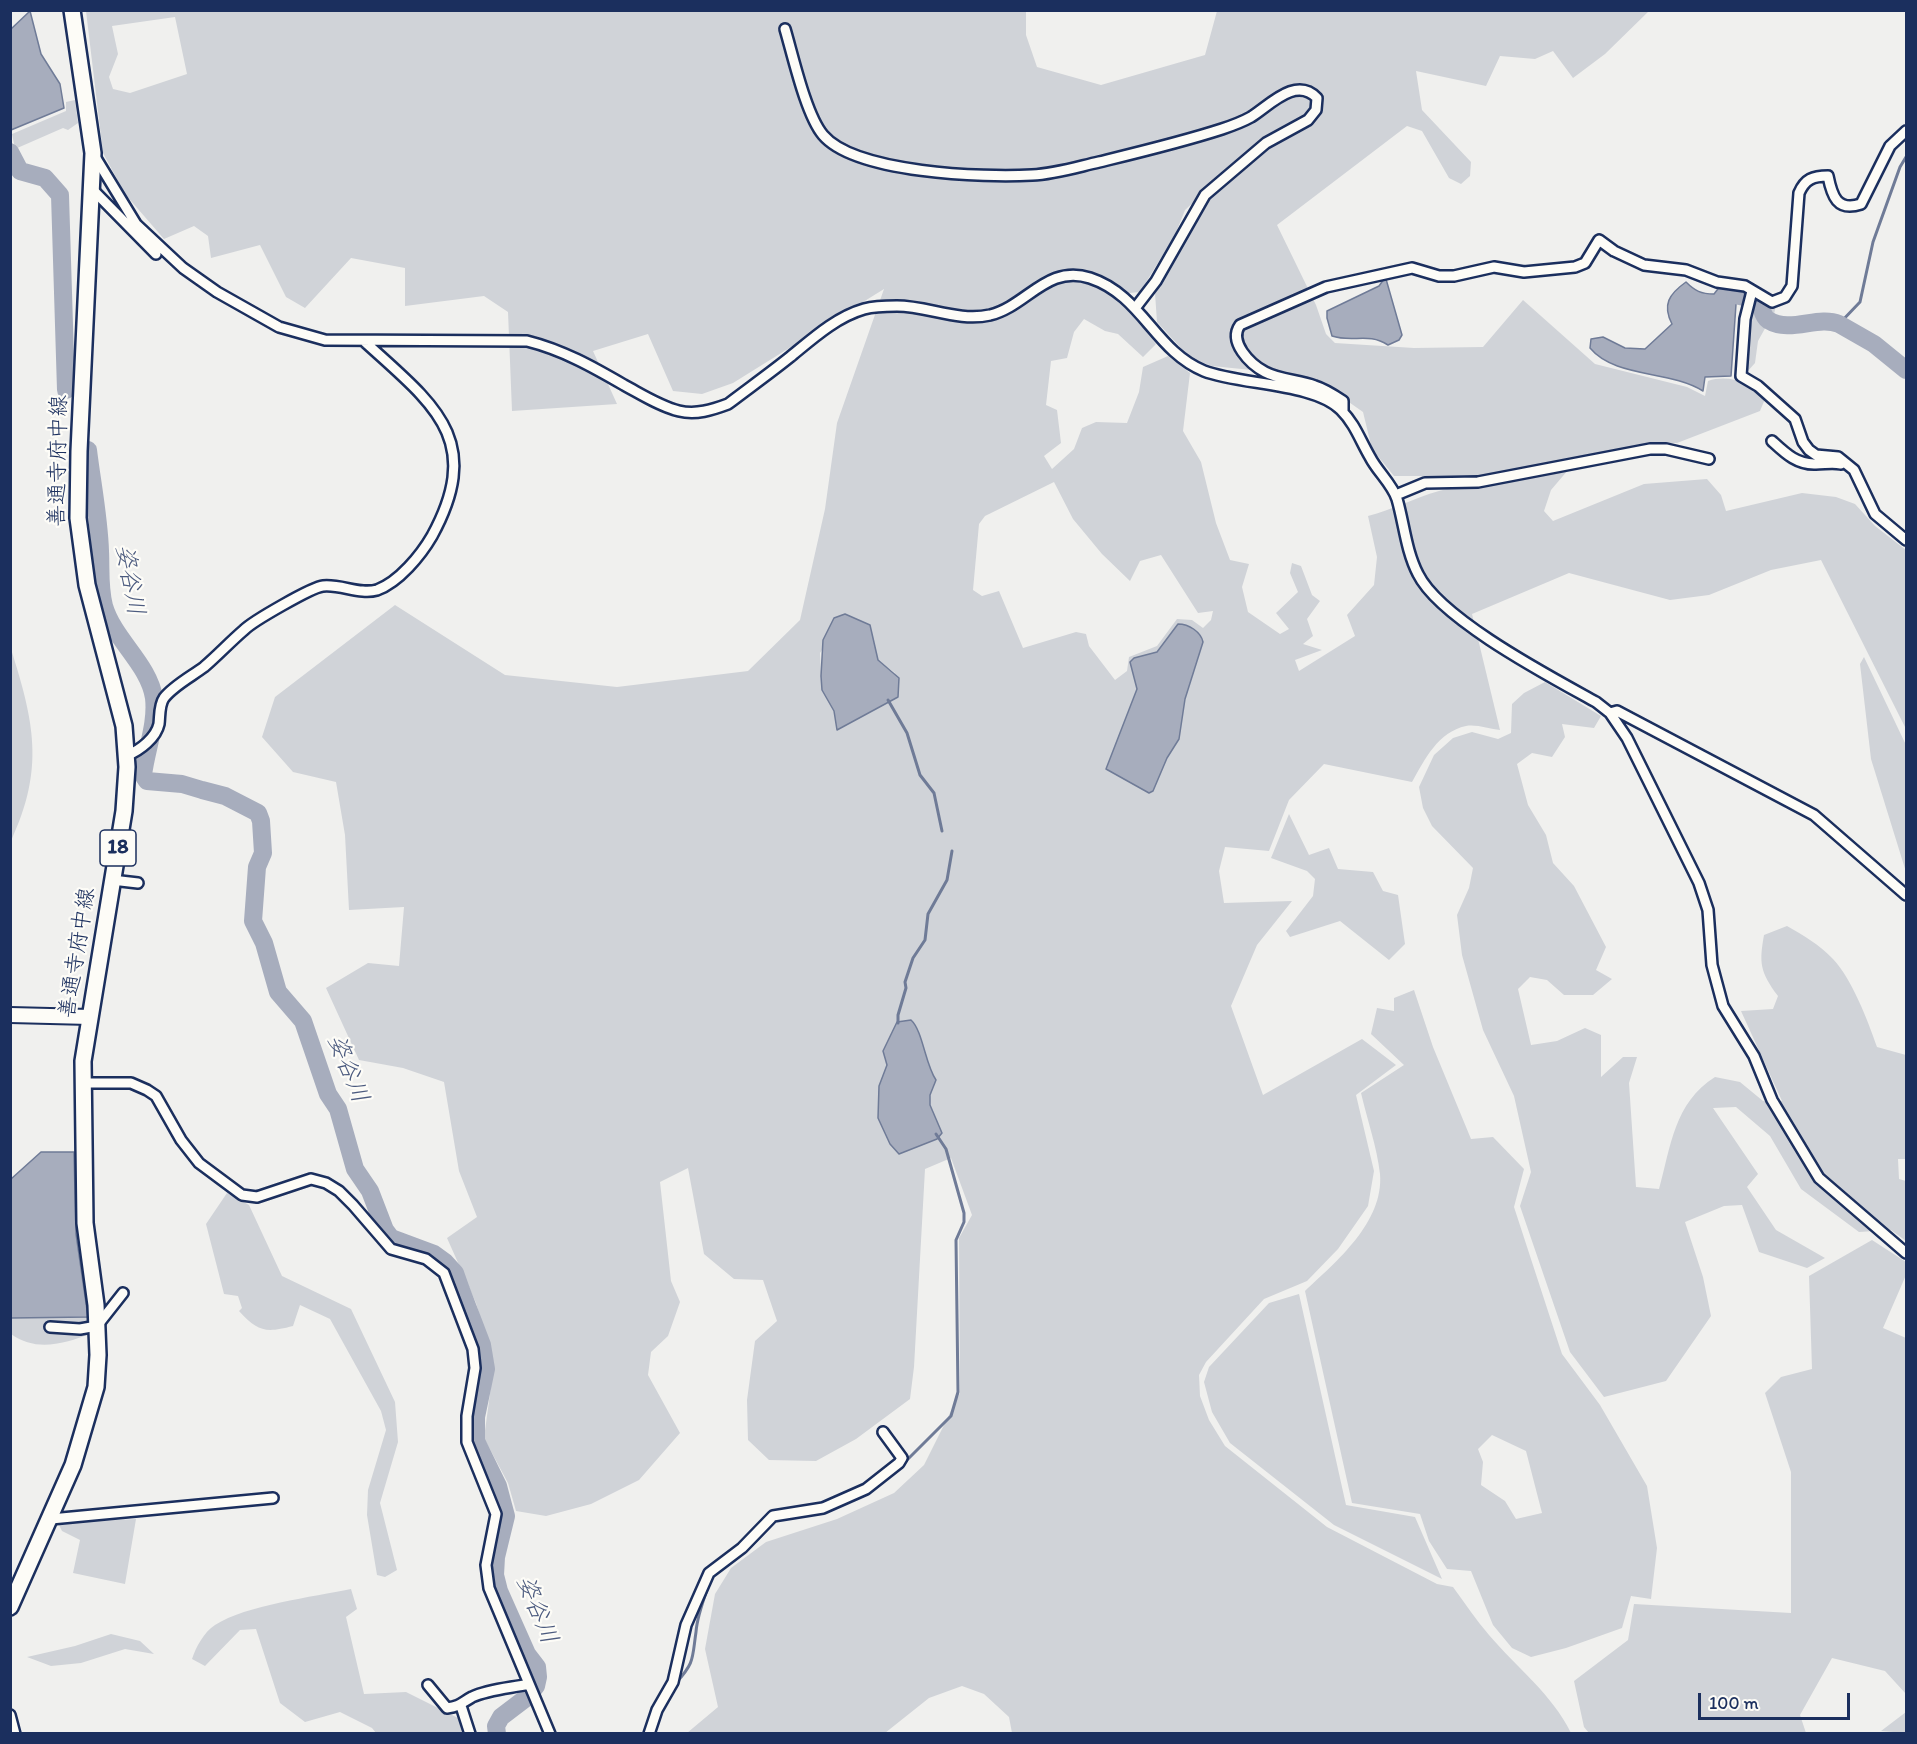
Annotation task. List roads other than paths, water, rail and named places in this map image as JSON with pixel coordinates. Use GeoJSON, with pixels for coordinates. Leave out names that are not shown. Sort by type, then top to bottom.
{"type":"FeatureCollection","features":[{"type":"Feature","properties":{"kind":"main road","name":"善通寺府中線"},"geometry":{"type":"LineString","coordinates":[[10,1607],[51,1519],[80,1444],[92,1404],[97,1372],[97,1326],[85,1223],[83,1083],[90,1017],[126,790],[128,755],[120,703],[87,585],[78,519],[93,153],[72,10]]}},
{"type":"Feature","properties":{"kind":"street"},"geometry":{"type":"LineString","coordinates":[[785,29],[806,99],[822,134],[837,148],[857,158],[893,166],[962,173],[1034,175],[1141,152],[1223,129],[1249,118],[1285,93],[1299,89],[1310,91],[1317,98],[1317,105],[1308,120],[1266,143],[1204,195],[1156,281],[1136,307]]}},
{"type":"Feature","properties":{"kind":"street"},"geometry":{"type":"LineString","coordinates":[[1343,412],[1343,401],[1331,393],[1266,373],[1256,366],[1237,345],[1235,337],[1240,325],[1326,287],[1412,268],[1439,276],[1454,276],[1494,267],[1524,272],[1575,267],[1585,263],[1599,240],[1614,251],[1644,265],[1686,270],[1717,282],[1745,286],[1772,302],[1779,301],[1790,293],[1796,250],[1799,194],[1807,180],[1815,176],[1828,176],[1831,191],[1838,203],[1848,207],[1861,204],[1890,146],[1906,131]]}},
{"type":"Feature","properties":{"kind":"street"},"geometry":{"type":"LineString","coordinates":[[93,153],[136,224],[183,268],[279,327],[325,340],[364,342],[527,341],[552,347],[581,360],[655,402],[679,411],[694,413],[712,411],[728,404],[814,337],[862,309],[879,306],[906,306],[963,317],[978,317],[994,314],[1047,281],[1069,274],[1100,282],[1136,307],[1169,348],[1192,366],[1213,374],[1328,400],[1343,412],[1355,427],[1369,456],[1396,495],[1410,553],[1418,574],[1426,586],[1474,628],[1596,702],[1610,713],[1629,743],[1699,883],[1708,910],[1712,965],[1723,1006],[1754,1056],[1772,1100],[1819,1178],[1906,1253]]}},
{"type":"Feature","properties":{"kind":"street"},"geometry":{"type":"LineString","coordinates":[[92,189],[156,254]]}},
{"type":"Feature","properties":{"kind":"street"},"geometry":{"type":"LineString","coordinates":[[1752,291],[1745,319],[1741,376],[1758,386],[1795,419],[1803,442],[1809,450],[1816,455],[1838,457],[1854,470],[1875,514],[1906,540]]}},
{"type":"Feature","properties":{"kind":"street"},"geometry":{"type":"LineString","coordinates":[[128,755],[142,749],[158,728],[165,698],[231,644],[244,629],[321,586],[370,591],[386,585],[400,574],[427,545],[442,516],[453,487],[455,466],[444,426],[421,394],[364,342]]}},
{"type":"Feature","properties":{"kind":"street"},"geometry":{"type":"LineString","coordinates":[[1772,441],[1791,458],[1812,464],[1833,462],[1841,465],[1860,482]]}},
{"type":"Feature","properties":{"kind":"street"},"geometry":{"type":"LineString","coordinates":[[1396,495],[1425,483],[1478,482],[1650,449],[1666,449],[1709,459]]}},
{"type":"Feature","properties":{"kind":"street"},"geometry":{"type":"LineString","coordinates":[[1610,713],[1617,711],[1814,815],[1906,895]]}},
{"type":"Feature","properties":{"kind":"street"},"geometry":{"type":"LineString","coordinates":[[112,879],[138,883]]}},
{"type":"Feature","properties":{"kind":"street"},"geometry":{"type":"LineString","coordinates":[[10,1015],[90,1017]]}},
{"type":"Feature","properties":{"kind":"street"},"geometry":{"type":"LineString","coordinates":[[83,1083],[131,1083],[156,1096],[181,1140],[199,1163],[242,1195],[257,1197],[311,1179],[326,1184],[339,1191],[391,1249],[426,1259],[444,1273],[473,1349],[475,1368],[467,1416],[467,1442],[496,1514],[486,1565],[489,1588],[550,1734]]}},
{"type":"Feature","properties":{"kind":"street"},"geometry":{"type":"LineString","coordinates":[[50,1327],[80,1329],[97,1326],[123,1293]]}},
{"type":"Feature","properties":{"kind":"street"},"geometry":{"type":"LineString","coordinates":[[649,1734],[657,1710],[674,1682],[686,1624],[709,1573],[742,1548],[773,1516],[824,1508],[866,1489],[899,1463],[902,1458],[884,1432]]}},
{"type":"Feature","properties":{"kind":"street"},"geometry":{"type":"LineString","coordinates":[[51,1519],[273,1498]]}},
{"type":"Feature","properties":{"kind":"street"},"geometry":{"type":"LineString","coordinates":[[428,1685],[441,1704],[447,1707],[461,1706],[471,1698],[529,1686]]}},
{"type":"Feature","properties":{"kind":"street"},"geometry":{"type":"LineString","coordinates":[[461,1706],[470,1734]]}},
{"type":"Feature","properties":{"kind":"street"},"geometry":{"type":"LineString","coordinates":[[10,1715],[15,1734]]}},
{"type":"Feature","properties":{"kind":"water"},"geometry":{"type":"Polygon","coordinates":[[[30,11],[41,54],[60,84],[64,108],[11,130],[11,29],[30,11]]]}},
{"type":"Feature","properties":{"kind":"water"},"geometry":{"type":"Polygon","coordinates":[[[1386,279],[1402,335],[1399,340],[1388,345],[1374,339],[1347,339],[1332,336],[1327,311],[1379,286],[1386,279]]]}},
{"type":"Feature","properties":{"kind":"water"},"geometry":{"type":"Polygon","coordinates":[[[1686,282],[1702,293],[1714,294],[1721,285],[1737,290],[1731,376],[1705,377],[1703,391],[1689,384],[1613,364],[1601,358],[1590,348],[1591,339],[1603,337],[1625,348],[1645,349],[1672,324],[1668,311],[1669,300],[1675,291],[1686,282]]]}},
{"type":"Feature","properties":{"kind":"water"},"geometry":{"type":"Polygon","coordinates":[[[845,614],[870,625],[878,660],[899,678],[898,697],[837,730],[834,711],[822,690],[823,640],[834,618],[845,614]]]}},
{"type":"Feature","properties":{"kind":"water"},"geometry":{"type":"Polygon","coordinates":[[[1178,624],[1194,629],[1203,642],[1185,699],[1179,739],[1167,758],[1153,791],[1149,793],[1106,769],[1137,689],[1130,662],[1134,658],[1157,652],[1178,624]]]}},
{"type":"Feature","properties":{"kind":"water"},"geometry":{"type":"Polygon","coordinates":[[[911,1020],[918,1032],[936,1080],[930,1095],[930,1105],[942,1133],[937,1139],[899,1154],[890,1144],[878,1118],[879,1086],[887,1065],[883,1051],[897,1022],[911,1020]]]}},
{"type":"Feature","properties":{"kind":"water"},"geometry":{"type":"Polygon","coordinates":[[[41,1152],[74,1152],[76,1234],[88,1317],[11,1318],[11,1179],[41,1152]]]}},
{"type":"Feature","properties":{"kind":"waterway","name":"姿谷川"},"geometry":{"type":"LineString","coordinates":[[10,152],[20,171],[45,178],[60,195],[66,390]]}},
{"type":"Feature","properties":{"kind":"waterway"},"geometry":{"type":"LineString","coordinates":[[1839,324],[1860,302],[1873,242],[1900,167],[1906,157]]}},
{"type":"Feature","properties":{"kind":"waterway"},"geometry":{"type":"LineString","coordinates":[[1735,295],[1744,297]]}},
{"type":"Feature","properties":{"kind":"waterway"},"geometry":{"type":"LineString","coordinates":[[1757,300],[1768,320],[1786,325],[1822,322],[1839,324],[1874,344],[1906,370]]}},
{"type":"Feature","properties":{"kind":"waterway","name":"姿谷川"},"geometry":{"type":"LineString","coordinates":[[88,450],[98,526],[102,599],[115,630],[145,674],[154,698],[153,727],[143,775],[147,781],[182,784],[225,796],[258,813],[261,821],[263,853],[257,867],[253,921],[264,943],[278,992],[303,1021],[328,1094],[338,1109],[355,1169],[370,1191],[385,1230],[391,1238],[434,1254],[455,1273],[482,1345],[486,1369],[476,1417],[476,1441],[498,1486],[506,1516],[496,1557],[495,1575],[499,1591],[527,1654],[537,1667],[538,1677],[536,1686],[526,1698],[501,1717],[496,1726],[497,1734]]}},
{"type":"Feature","properties":{"kind":"waterway"},"geometry":{"type":"LineString","coordinates":[[888,700],[907,733],[920,775],[934,793],[942,831]]}},
{"type":"Feature","properties":{"kind":"waterway"},"geometry":{"type":"LineString","coordinates":[[898,1023],[906,988],[905,982],[913,958],[925,940],[928,914],[947,880],[952,851]]}},
{"type":"Feature","properties":{"kind":"waterway"},"geometry":{"type":"LineString","coordinates":[[902,1465],[951,1416],[958,1392],[956,1240],[964,1222],[964,1213],[946,1149],[936,1134]]}},
{"type":"Feature","properties":{"kind":"waterway"},"geometry":{"type":"LineString","coordinates":[[732,1561],[752,1545],[777,1519]]}},
{"type":"Feature","properties":{"kind":"waterway"},"geometry":{"type":"LineString","coordinates":[[676,1683],[692,1660],[700,1609],[708,1587]]}},
{"type":"Feature","properties":{"kind":"waterway"},"geometry":{"type":"LineString","coordinates":[[661,1712],[669,1697]]}}]}
